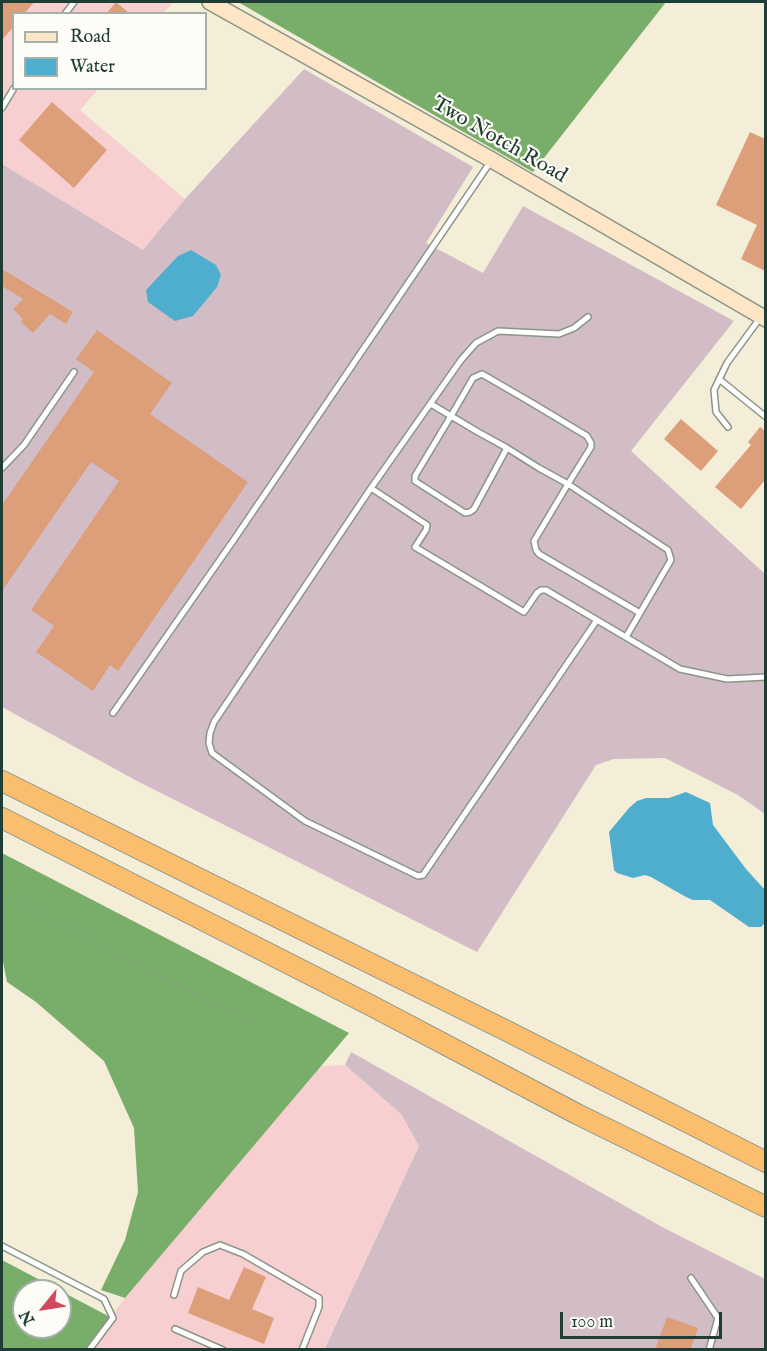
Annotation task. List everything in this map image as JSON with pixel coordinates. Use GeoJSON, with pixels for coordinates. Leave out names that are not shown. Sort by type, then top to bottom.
{"type":"FeatureCollection","features":[{"type":"Feature","properties":{"kind":"highway"},"geometry":{"type":"LineString","coordinates":[[2,781],[495,1025],[765,1162]]}},
{"type":"Feature","properties":{"kind":"highway"},"geometry":{"type":"LineString","coordinates":[[2,818],[370,1005],[576,1114],[765,1207]]}},
{"type":"Feature","properties":{"kind":"street","name":"Two Notch Road"},"geometry":{"type":"LineString","coordinates":[[210,2],[492,160],[763,318]]}},
{"type":"Feature","properties":{"kind":"lane"},"geometry":{"type":"LineString","coordinates":[[2,108],[13,90]]}},
{"type":"Feature","properties":{"kind":"lane"},"geometry":{"type":"LineString","coordinates":[[113,713],[492,160]]}},
{"type":"Feature","properties":{"kind":"lane"},"geometry":{"type":"LineString","coordinates":[[588,317],[574,328],[559,334],[498,331],[476,344],[461,360],[371,488],[214,722],[209,743],[212,753],[305,821],[418,876],[423,875],[597,620]]}},
{"type":"Feature","properties":{"kind":"lane"},"geometry":{"type":"LineString","coordinates":[[728,427],[716,412],[714,390],[727,363],[763,318]]}},
{"type":"Feature","properties":{"kind":"lane"},"geometry":{"type":"LineString","coordinates":[[2,468],[24,445],[74,372]]}},
{"type":"Feature","properties":{"kind":"lane"},"geometry":{"type":"LineString","coordinates":[[507,448],[474,509],[465,513],[415,481],[415,476],[473,378],[482,374],[523,398],[590,439],[591,447],[534,541],[536,550],[539,554],[640,613]]}},
{"type":"Feature","properties":{"kind":"lane"},"geometry":{"type":"LineString","coordinates":[[719,379],[765,417]]}},
{"type":"Feature","properties":{"kind":"lane"},"geometry":{"type":"LineString","coordinates":[[431,404],[568,484],[668,550],[671,560],[626,637]]}},
{"type":"Feature","properties":{"kind":"lane"},"geometry":{"type":"LineString","coordinates":[[371,488],[427,525],[415,547],[524,612],[537,593],[541,590],[546,591],[680,669],[727,680],[765,677]]}},
{"type":"Feature","properties":{"kind":"lane"},"geometry":{"type":"LineString","coordinates":[[174,1295],[181,1271],[203,1252],[219,1245],[243,1254],[319,1298],[319,1307],[302,1350]]}},
{"type":"Feature","properties":{"kind":"lane"},"geometry":{"type":"LineString","coordinates":[[2,1246],[104,1299],[113,1318],[89,1350]]}},
{"type":"Feature","properties":{"kind":"lane"},"geometry":{"type":"LineString","coordinates":[[691,1278],[718,1318],[709,1350]]}},
{"type":"Feature","properties":{"kind":"lane"},"geometry":{"type":"LineString","coordinates":[[175,1329],[223,1350]]}},
{"type":"Feature","properties":{"kind":"path"},"geometry":{"type":"LineString","coordinates":[[2,893],[258,1027]]}},
{"type":"Feature","properties":{"kind":"shaded area"},"geometry":{"type":"Polygon","coordinates":[[[2,2],[174,2],[164,12],[12,12],[12,90],[97,90],[80,110],[185,199],[143,251],[2,164],[2,2]]]}},
{"type":"Feature","properties":{"kind":"shaded area"},"geometry":{"type":"Polygon","coordinates":[[[304,69],[473,167],[426,243],[483,273],[523,206],[734,321],[631,451],[765,574],[765,814],[738,795],[665,758],[614,759],[596,765],[477,952],[137,781],[2,707],[2,164],[143,250],[185,199],[304,69]]]}},
{"type":"Feature","properties":{"kind":"shaded area"},"geometry":{"type":"Polygon","coordinates":[[[351,1052],[664,1228],[765,1279],[765,1349],[324,1350],[419,1146],[401,1114],[345,1065],[351,1052]]]}},
{"type":"Feature","properties":{"kind":"shaded area"},"geometry":{"type":"Polygon","coordinates":[[[345,1065],[401,1114],[419,1146],[324,1349],[86,1350],[125,1298],[321,1066],[345,1065]]]}},
{"type":"Feature","properties":{"kind":"green space"},"geometry":{"type":"Polygon","coordinates":[[[238,2],[666,2],[533,172],[238,2]]]}},
{"type":"Feature","properties":{"kind":"green space"},"geometry":{"type":"Polygon","coordinates":[[[2,853],[349,1033],[125,1298],[101,1290],[125,1240],[138,1192],[134,1128],[104,1061],[36,1002],[7,982],[2,957],[2,853]]]}},
{"type":"Feature","properties":{"kind":"green space"},"geometry":{"type":"Polygon","coordinates":[[[2,1260],[38,1279],[12,1279],[12,1339],[72,1339],[72,1297],[110,1317],[86,1349],[2,1349],[2,1260]]]}},
{"type":"Feature","properties":{"kind":"water"},"geometry":{"type":"Polygon","coordinates":[[[191,250],[216,265],[221,275],[217,287],[193,316],[175,321],[148,302],[146,290],[178,256],[191,250]]]}},
{"type":"Feature","properties":{"kind":"water"},"geometry":{"type":"Polygon","coordinates":[[[686,792],[710,803],[713,825],[765,890],[765,923],[761,927],[749,927],[710,900],[693,900],[651,877],[645,875],[633,878],[614,870],[609,832],[629,808],[637,801],[646,798],[669,798],[686,792]]]}},
{"type":"Feature","properties":{"kind":"building"},"geometry":{"type":"Polygon","coordinates":[[[2,2],[34,2],[26,12],[12,12],[12,28],[2,40],[2,2]]]}},
{"type":"Feature","properties":{"kind":"building"},"geometry":{"type":"Polygon","coordinates":[[[116,2],[128,12],[108,12],[116,2]]]}},
{"type":"Feature","properties":{"kind":"building"},"geometry":{"type":"Polygon","coordinates":[[[52,102],[107,150],[74,188],[19,140],[52,102]]]}},
{"type":"Feature","properties":{"kind":"building"},"geometry":{"type":"Polygon","coordinates":[[[750,132],[765,139],[765,271],[741,259],[757,225],[716,205],[750,132]]]}},
{"type":"Feature","properties":{"kind":"building"},"geometry":{"type":"Polygon","coordinates":[[[2,269],[73,312],[66,324],[50,314],[33,333],[23,324],[21,321],[23,319],[13,309],[23,299],[2,286],[2,269]]]}},
{"type":"Feature","properties":{"kind":"building"},"geometry":{"type":"Polygon","coordinates":[[[97,330],[172,383],[150,414],[248,482],[118,671],[110,665],[93,691],[36,652],[54,626],[31,610],[119,481],[91,462],[2,591],[2,505],[94,372],[76,359],[97,330]]]}},
{"type":"Feature","properties":{"kind":"building"},"geometry":{"type":"Polygon","coordinates":[[[681,419],[718,451],[701,471],[664,439],[681,419]]]}},
{"type":"Feature","properties":{"kind":"building"},"geometry":{"type":"Polygon","coordinates":[[[760,427],[765,431],[765,480],[741,509],[715,487],[751,445],[748,442],[760,427]]]}},
{"type":"Feature","properties":{"kind":"building"},"geometry":{"type":"Polygon","coordinates":[[[244,1267],[266,1277],[252,1309],[274,1318],[264,1344],[188,1313],[198,1287],[229,1300],[244,1267]]]}},
{"type":"Feature","properties":{"kind":"building"},"geometry":{"type":"Polygon","coordinates":[[[667,1317],[698,1328],[690,1350],[655,1350],[667,1317]]]}}]}
